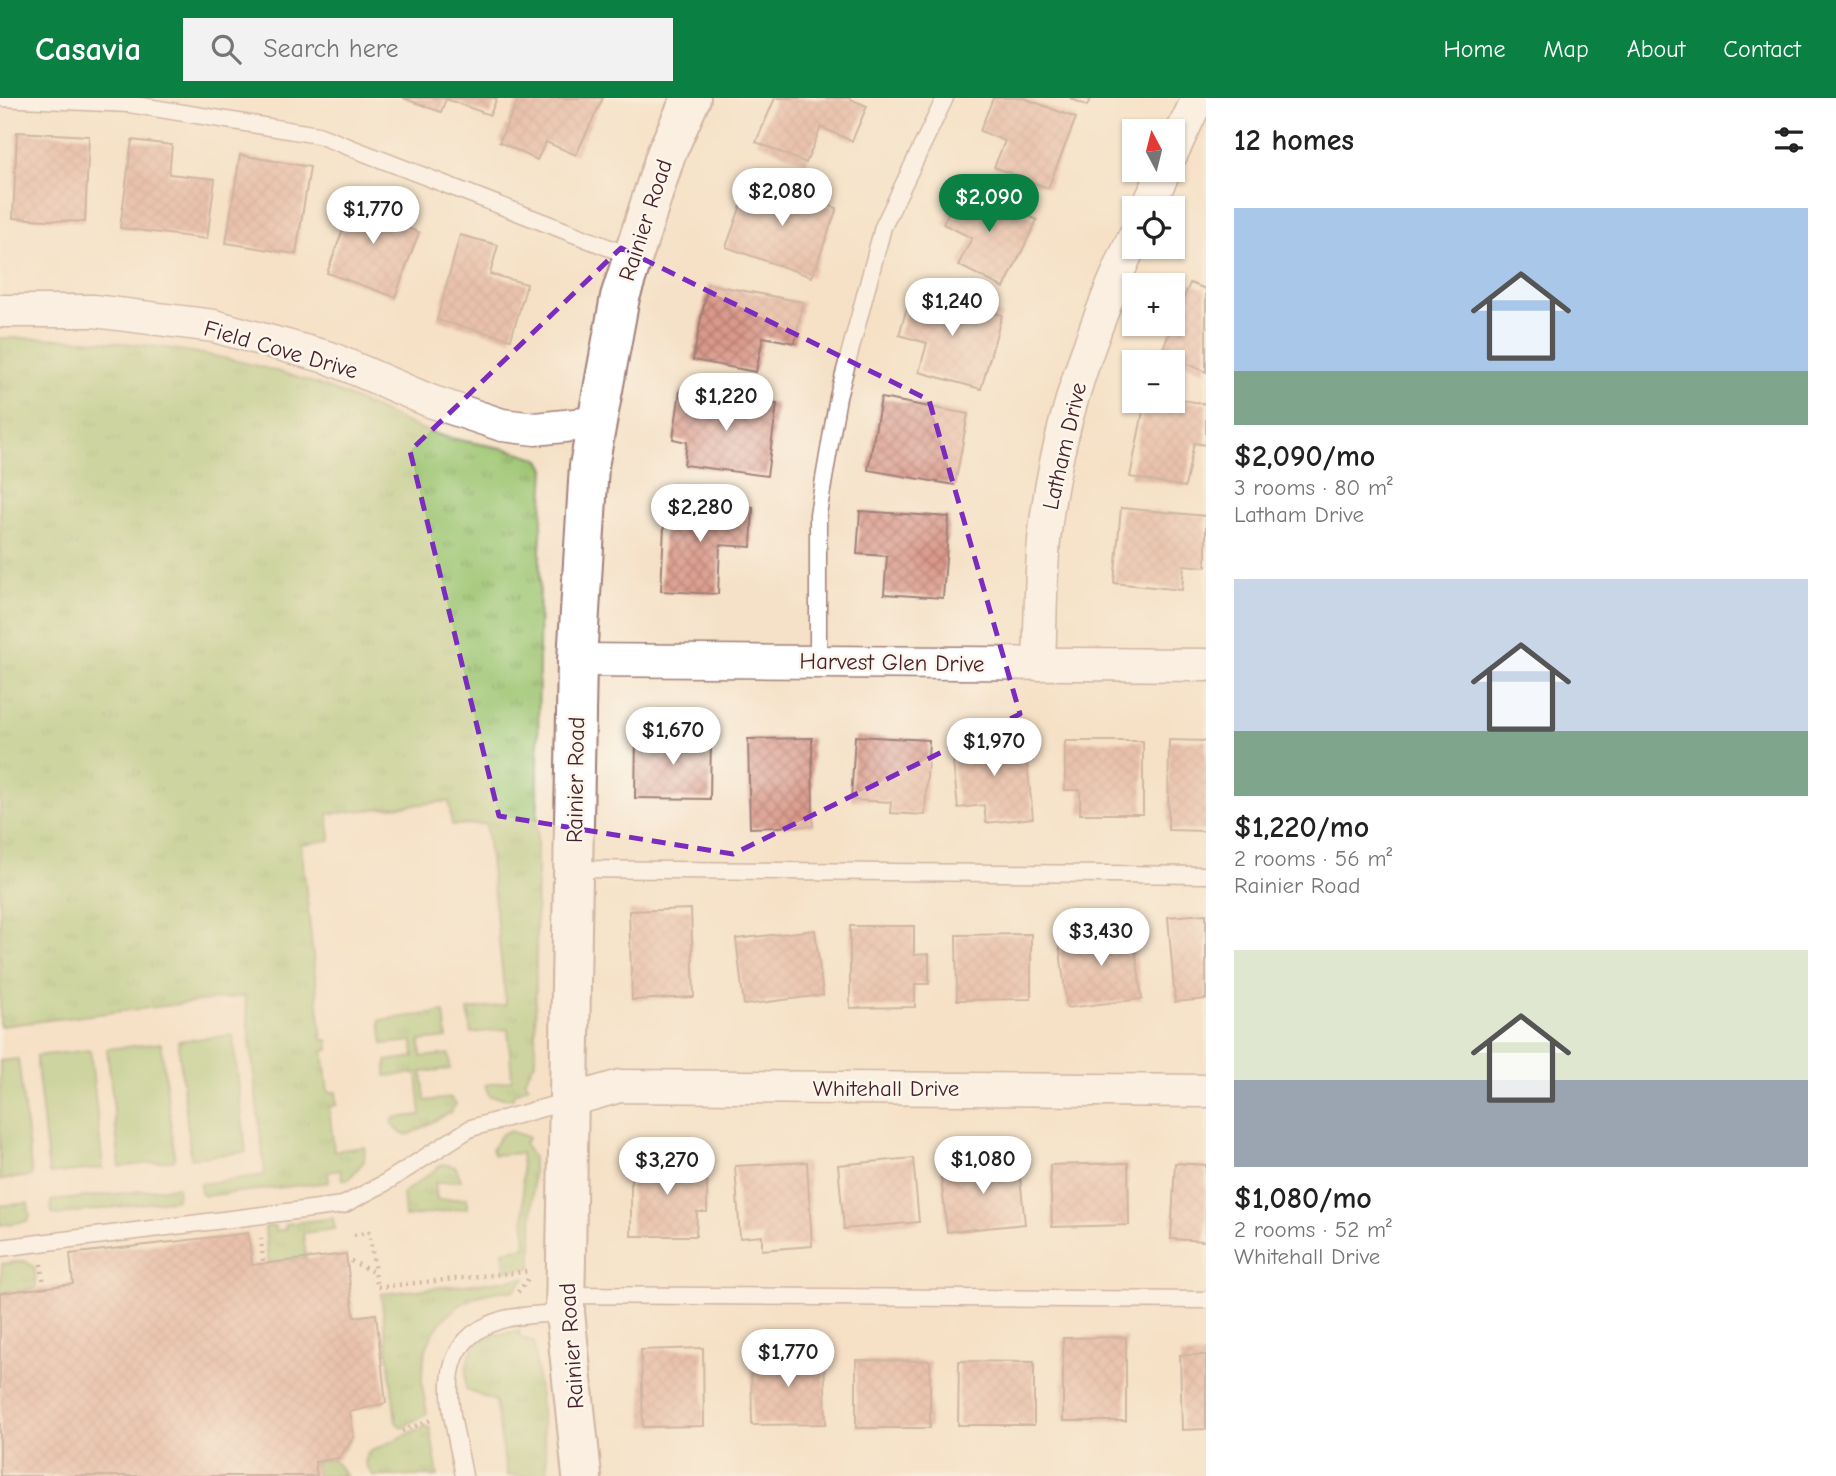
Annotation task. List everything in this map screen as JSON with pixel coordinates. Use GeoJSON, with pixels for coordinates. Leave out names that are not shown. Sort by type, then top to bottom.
{"type":"FeatureCollection","features":[{"type":"Feature","properties":{"kind":"street","name":"Rainier Road"},"geometry":{"type":"LineString","coordinates":[[582,1476],[565,1303],[577,660],[589,466],[594,423],[620,297],[666,154],[691,98]]}},
{"type":"Feature","properties":{"kind":"street"},"geometry":{"type":"LineString","coordinates":[[1185,126],[1198,98]]}},
{"type":"Feature","properties":{"kind":"street","name":"Latham Drive"},"geometry":{"type":"LineString","coordinates":[[1039,664],[1045,530],[1068,410],[1107,296],[1124,259]]}},
{"type":"Feature","properties":{"kind":"street","name":"Field Cove Drive"},"geometry":{"type":"LineString","coordinates":[[0,311],[94,310],[214,326],[330,358],[430,401],[502,425],[535,429],[594,423]]}},
{"type":"Feature","properties":{"kind":"street","name":"Harvest Glen Drive"},"geometry":{"type":"LineString","coordinates":[[577,660],[1206,665]]}},
{"type":"Feature","properties":{"kind":"street","name":"Whitehall Drive"},"geometry":{"type":"LineString","coordinates":[[568,1101],[620,1086],[1206,1091]]}},
{"type":"Feature","properties":{"kind":"lane"},"geometry":{"type":"LineString","coordinates":[[0,98],[129,104],[318,135],[633,257]]}},
{"type":"Feature","properties":{"kind":"lane"},"geometry":{"type":"LineString","coordinates":[[818,662],[818,514],[838,397],[883,227],[945,98]]}},
{"type":"Feature","properties":{"kind":"lane"},"geometry":{"type":"LineString","coordinates":[[573,869],[1206,875]]}},
{"type":"Feature","properties":{"kind":"lane"},"geometry":{"type":"LineString","coordinates":[[0,1248],[343,1205],[383,1184],[471,1128],[568,1101]]}},
{"type":"Feature","properties":{"kind":"lane"},"geometry":{"type":"LineString","coordinates":[[464,1476],[448,1383],[454,1356],[473,1331],[565,1303],[1206,1300]]}},
{"type":"Feature","properties":{"kind":"path"},"geometry":{"type":"LineString","coordinates":[[354,1235],[369,1233],[377,1287],[535,1270],[517,1293],[507,1295]]}},
{"type":"Feature","properties":{"kind":"path"},"geometry":{"type":"LineString","coordinates":[[351,1261],[375,1273]]}},
{"type":"Feature","properties":{"kind":"highlighted area"},"geometry":{"type":"Polygon","coordinates":[[[621,248],[929,400],[1020,714],[733,854],[499,816],[410,451],[621,248]]]}},
{"type":"Feature","properties":{"kind":"green space"},"geometry":{"type":"Polygon","coordinates":[[[0,338],[120,343],[237,361],[328,388],[441,436],[513,451],[540,460],[545,469],[540,550],[535,1062],[524,1080],[529,1086],[513,1094],[513,1099],[489,1096],[485,1085],[512,1080],[508,1029],[471,1033],[468,1010],[506,1005],[486,824],[452,825],[449,801],[328,814],[330,840],[301,844],[322,1040],[328,1040],[329,1050],[323,1051],[328,1092],[336,1092],[337,1105],[329,1107],[334,1151],[365,1147],[364,1161],[349,1179],[342,1179],[341,1170],[328,1172],[329,1182],[205,1196],[201,1193],[200,1184],[265,1175],[245,996],[0,1026],[0,338]]]}},
{"type":"Feature","properties":{"kind":"green space"},"geometry":{"type":"Polygon","coordinates":[[[444,1012],[447,1038],[420,1041],[421,1057],[449,1054],[450,1069],[422,1072],[425,1101],[451,1098],[456,1104],[451,1112],[408,1135],[401,1133],[392,1124],[394,1118],[421,1115],[417,1073],[386,1076],[386,1061],[414,1057],[413,1041],[383,1044],[380,1020],[444,1012]]]}},
{"type":"Feature","properties":{"kind":"green space"},"geometry":{"type":"Polygon","coordinates":[[[233,1035],[246,1152],[191,1158],[178,1041],[233,1035]]]}},
{"type":"Feature","properties":{"kind":"green space"},"geometry":{"type":"Polygon","coordinates":[[[161,1043],[175,1160],[120,1167],[107,1049],[161,1043]]]}},
{"type":"Feature","properties":{"kind":"green space"},"geometry":{"type":"Polygon","coordinates":[[[90,1050],[103,1168],[49,1174],[36,1056],[90,1050]]]}},
{"type":"Feature","properties":{"kind":"green space"},"geometry":{"type":"Polygon","coordinates":[[[18,1059],[32,1176],[0,1180],[0,1061],[18,1059]]]}},
{"type":"Feature","properties":{"kind":"green space"},"geometry":{"type":"Polygon","coordinates":[[[509,1131],[529,1137],[524,1143],[533,1158],[532,1263],[530,1268],[505,1270],[503,1251],[526,1247],[521,1153],[494,1155],[492,1149],[502,1134],[509,1131]]]}},
{"type":"Feature","properties":{"kind":"green space"},"geometry":{"type":"Polygon","coordinates":[[[443,1164],[456,1167],[461,1180],[435,1183],[437,1200],[467,1198],[467,1208],[405,1217],[403,1193],[443,1164]]]}},
{"type":"Feature","properties":{"kind":"green space"},"geometry":{"type":"Polygon","coordinates":[[[178,1187],[177,1199],[56,1215],[52,1213],[51,1201],[178,1187]]]}},
{"type":"Feature","properties":{"kind":"green space"},"geometry":{"type":"Polygon","coordinates":[[[28,1203],[30,1215],[27,1221],[0,1225],[0,1206],[28,1203]]]}},
{"type":"Feature","properties":{"kind":"green space"},"geometry":{"type":"Polygon","coordinates":[[[333,1218],[335,1229],[303,1233],[306,1258],[268,1263],[265,1227],[275,1226],[276,1231],[286,1229],[285,1224],[333,1218]]]}},
{"type":"Feature","properties":{"kind":"green space"},"geometry":{"type":"Polygon","coordinates":[[[25,1261],[35,1268],[36,1288],[0,1293],[2,1264],[25,1261]]]}},
{"type":"Feature","properties":{"kind":"green space"},"geometry":{"type":"Polygon","coordinates":[[[526,1278],[513,1291],[478,1296],[462,1304],[438,1326],[424,1358],[422,1385],[427,1413],[402,1428],[396,1422],[381,1294],[526,1278]]]}},
{"type":"Feature","properties":{"kind":"green space"},"geometry":{"type":"Polygon","coordinates":[[[520,1331],[520,1337],[534,1342],[548,1476],[507,1476],[495,1401],[466,1390],[468,1362],[476,1345],[493,1336],[520,1331]]]}},
{"type":"Feature","properties":{"kind":"green space"},"geometry":{"type":"Polygon","coordinates":[[[425,1426],[430,1428],[438,1476],[373,1476],[365,1464],[367,1453],[425,1426]]]}},
{"type":"Feature","properties":{"kind":"green space"},"geometry":{"type":"Polygon","coordinates":[[[333,1459],[346,1476],[317,1476],[315,1462],[333,1459]]]}},
{"type":"Feature","properties":{"kind":"building"},"geometry":{"type":"Polygon","coordinates":[[[403,98],[497,98],[490,115],[446,99],[441,112],[403,98]]]}},
{"type":"Feature","properties":{"kind":"building"},"geometry":{"type":"Polygon","coordinates":[[[519,98],[603,98],[576,155],[546,142],[537,160],[499,142],[519,98]]]}},
{"type":"Feature","properties":{"kind":"building"},"geometry":{"type":"Polygon","coordinates":[[[775,98],[848,98],[867,106],[852,141],[821,127],[806,163],[756,142],[775,98]]]}},
{"type":"Feature","properties":{"kind":"building"},"geometry":{"type":"Polygon","coordinates":[[[993,98],[1024,98],[1076,118],[1048,188],[994,167],[1005,141],[980,131],[993,98]]]}},
{"type":"Feature","properties":{"kind":"building"},"geometry":{"type":"Polygon","coordinates":[[[1070,98],[1091,98],[1087,106],[1070,98]]]}},
{"type":"Feature","properties":{"kind":"building"},"geometry":{"type":"Polygon","coordinates":[[[17,132],[89,136],[85,222],[13,218],[17,132]]]}},
{"type":"Feature","properties":{"kind":"building"},"geometry":{"type":"Polygon","coordinates":[[[132,140],[172,145],[169,174],[215,179],[207,239],[120,228],[132,140]]]}},
{"type":"Feature","properties":{"kind":"building"},"geometry":{"type":"Polygon","coordinates":[[[240,155],[310,167],[296,254],[226,243],[240,155]]]}},
{"type":"Feature","properties":{"kind":"building"},"geometry":{"type":"Polygon","coordinates":[[[751,178],[837,208],[812,277],[726,247],[751,178]]]}},
{"type":"Feature","properties":{"kind":"building"},"geometry":{"type":"Polygon","coordinates":[[[962,183],[1037,220],[1004,288],[958,265],[972,238],[943,224],[962,183]]]}},
{"type":"Feature","properties":{"kind":"building"},"geometry":{"type":"Polygon","coordinates":[[[358,189],[393,202],[387,221],[419,232],[395,297],[327,273],[358,189]]]}},
{"type":"Feature","properties":{"kind":"building"},"geometry":{"type":"Polygon","coordinates":[[[460,235],[498,245],[490,274],[527,284],[511,339],[437,320],[460,235]]]}},
{"type":"Feature","properties":{"kind":"building"},"geometry":{"type":"Polygon","coordinates":[[[1190,283],[1206,289],[1206,372],[1185,363],[1185,350],[1162,350],[1168,336],[1185,336],[1185,295],[1190,283]]]}},
{"type":"Feature","properties":{"kind":"building"},"geometry":{"type":"Polygon","coordinates":[[[708,284],[803,302],[795,343],[763,337],[756,372],[693,360],[708,284]]]}},
{"type":"Feature","properties":{"kind":"building"},"geometry":{"type":"Polygon","coordinates":[[[912,290],[1002,315],[981,389],[919,372],[927,343],[899,335],[912,290]]]}},
{"type":"Feature","properties":{"kind":"building"},"geometry":{"type":"Polygon","coordinates":[[[680,391],[777,404],[767,476],[684,465],[687,442],[673,439],[680,391]]]}},
{"type":"Feature","properties":{"kind":"building"},"geometry":{"type":"Polygon","coordinates":[[[881,398],[968,414],[955,485],[868,470],[881,398]]]}},
{"type":"Feature","properties":{"kind":"building"},"geometry":{"type":"Polygon","coordinates":[[[1185,400],[1206,404],[1206,445],[1194,443],[1185,487],[1130,477],[1143,413],[1185,413],[1185,400]]]}},
{"type":"Feature","properties":{"kind":"building"},"geometry":{"type":"Polygon","coordinates":[[[665,504],[753,507],[751,547],[720,545],[718,594],[661,591],[665,504]]]}},
{"type":"Feature","properties":{"kind":"building"},"geometry":{"type":"Polygon","coordinates":[[[1121,508],[1206,516],[1206,567],[1184,565],[1182,590],[1114,583],[1121,508]]]}},
{"type":"Feature","properties":{"kind":"building"},"geometry":{"type":"Polygon","coordinates":[[[860,511],[949,517],[943,598],[884,594],[887,556],[857,554],[860,511]]]}},
{"type":"Feature","properties":{"kind":"building"},"geometry":{"type":"Polygon","coordinates":[[[636,735],[711,736],[710,799],[635,798],[636,735]]]}},
{"type":"Feature","properties":{"kind":"building"},"geometry":{"type":"Polygon","coordinates":[[[1024,735],[1033,818],[986,823],[984,805],[958,808],[951,743],[1024,735]]]}},
{"type":"Feature","properties":{"kind":"building"},"geometry":{"type":"Polygon","coordinates":[[[855,736],[929,740],[925,815],[890,813],[891,802],[851,800],[855,736]]]}},
{"type":"Feature","properties":{"kind":"building"},"geometry":{"type":"Polygon","coordinates":[[[812,738],[813,826],[750,828],[748,739],[812,738]]]}},
{"type":"Feature","properties":{"kind":"building"},"geometry":{"type":"Polygon","coordinates":[[[1169,740],[1206,741],[1206,831],[1168,830],[1169,740]]]}},
{"type":"Feature","properties":{"kind":"building"},"geometry":{"type":"Polygon","coordinates":[[[1065,741],[1143,741],[1143,814],[1080,814],[1080,790],[1065,790],[1065,741]]]}},
{"type":"Feature","properties":{"kind":"building"},"geometry":{"type":"Polygon","coordinates":[[[691,909],[694,997],[632,1000],[629,911],[691,909]]]}},
{"type":"Feature","properties":{"kind":"building"},"geometry":{"type":"Polygon","coordinates":[[[1206,914],[1206,999],[1175,1002],[1168,917],[1206,914]]]}},
{"type":"Feature","properties":{"kind":"building"},"geometry":{"type":"Polygon","coordinates":[[[1132,924],[1142,999],[1067,1008],[1059,942],[1090,938],[1088,929],[1132,924]]]}},
{"type":"Feature","properties":{"kind":"building"},"geometry":{"type":"Polygon","coordinates":[[[850,926],[914,926],[914,955],[929,954],[929,984],[915,984],[915,1007],[850,1008],[850,926]]]}},
{"type":"Feature","properties":{"kind":"building"},"geometry":{"type":"Polygon","coordinates":[[[815,930],[823,995],[744,1005],[736,939],[815,930]]]}},
{"type":"Feature","properties":{"kind":"building"},"geometry":{"type":"Polygon","coordinates":[[[1031,934],[1031,999],[957,1000],[956,935],[1031,934]]]}},
{"type":"Feature","properties":{"kind":"building"},"geometry":{"type":"Polygon","coordinates":[[[913,1158],[919,1222],[844,1229],[838,1165],[913,1158]]]}},
{"type":"Feature","properties":{"kind":"building"},"geometry":{"type":"Polygon","coordinates":[[[1018,1159],[1025,1224],[947,1232],[940,1167],[1018,1159]]]}},
{"type":"Feature","properties":{"kind":"building"},"geometry":{"type":"Polygon","coordinates":[[[631,1161],[707,1161],[707,1212],[697,1212],[696,1236],[631,1236],[631,1161]]]}},
{"type":"Feature","properties":{"kind":"building"},"geometry":{"type":"Polygon","coordinates":[[[807,1162],[812,1246],[762,1250],[762,1236],[740,1238],[735,1166],[807,1162]]]}},
{"type":"Feature","properties":{"kind":"building"},"geometry":{"type":"Polygon","coordinates":[[[1128,1163],[1129,1225],[1052,1227],[1050,1165],[1128,1163]]]}},
{"type":"Feature","properties":{"kind":"building"},"geometry":{"type":"Polygon","coordinates":[[[1175,1163],[1206,1165],[1206,1241],[1171,1239],[1175,1163]]]}},
{"type":"Feature","properties":{"kind":"building"},"geometry":{"type":"Polygon","coordinates":[[[248,1233],[252,1265],[346,1254],[354,1317],[376,1314],[386,1403],[350,1412],[354,1437],[339,1458],[315,1462],[317,1476],[0,1476],[0,1293],[73,1284],[70,1254],[248,1233]]]}},
{"type":"Feature","properties":{"kind":"building"},"geometry":{"type":"Polygon","coordinates":[[[1126,1337],[1126,1421],[1063,1421],[1063,1338],[1126,1337]]]}},
{"type":"Feature","properties":{"kind":"building"},"geometry":{"type":"Polygon","coordinates":[[[703,1348],[704,1426],[643,1427],[641,1350],[703,1348]]]}},
{"type":"Feature","properties":{"kind":"building"},"geometry":{"type":"Polygon","coordinates":[[[824,1352],[826,1424],[752,1425],[751,1353],[824,1352]]]}},
{"type":"Feature","properties":{"kind":"building"},"geometry":{"type":"Polygon","coordinates":[[[1180,1355],[1206,1355],[1206,1429],[1182,1430],[1180,1355]]]}},
{"type":"Feature","properties":{"kind":"building"},"geometry":{"type":"Polygon","coordinates":[[[856,1360],[930,1361],[930,1428],[856,1428],[856,1360]]]}},
{"type":"Feature","properties":{"kind":"building"},"geometry":{"type":"Polygon","coordinates":[[[959,1361],[1034,1362],[1034,1425],[958,1425],[959,1361]]]}}]}
